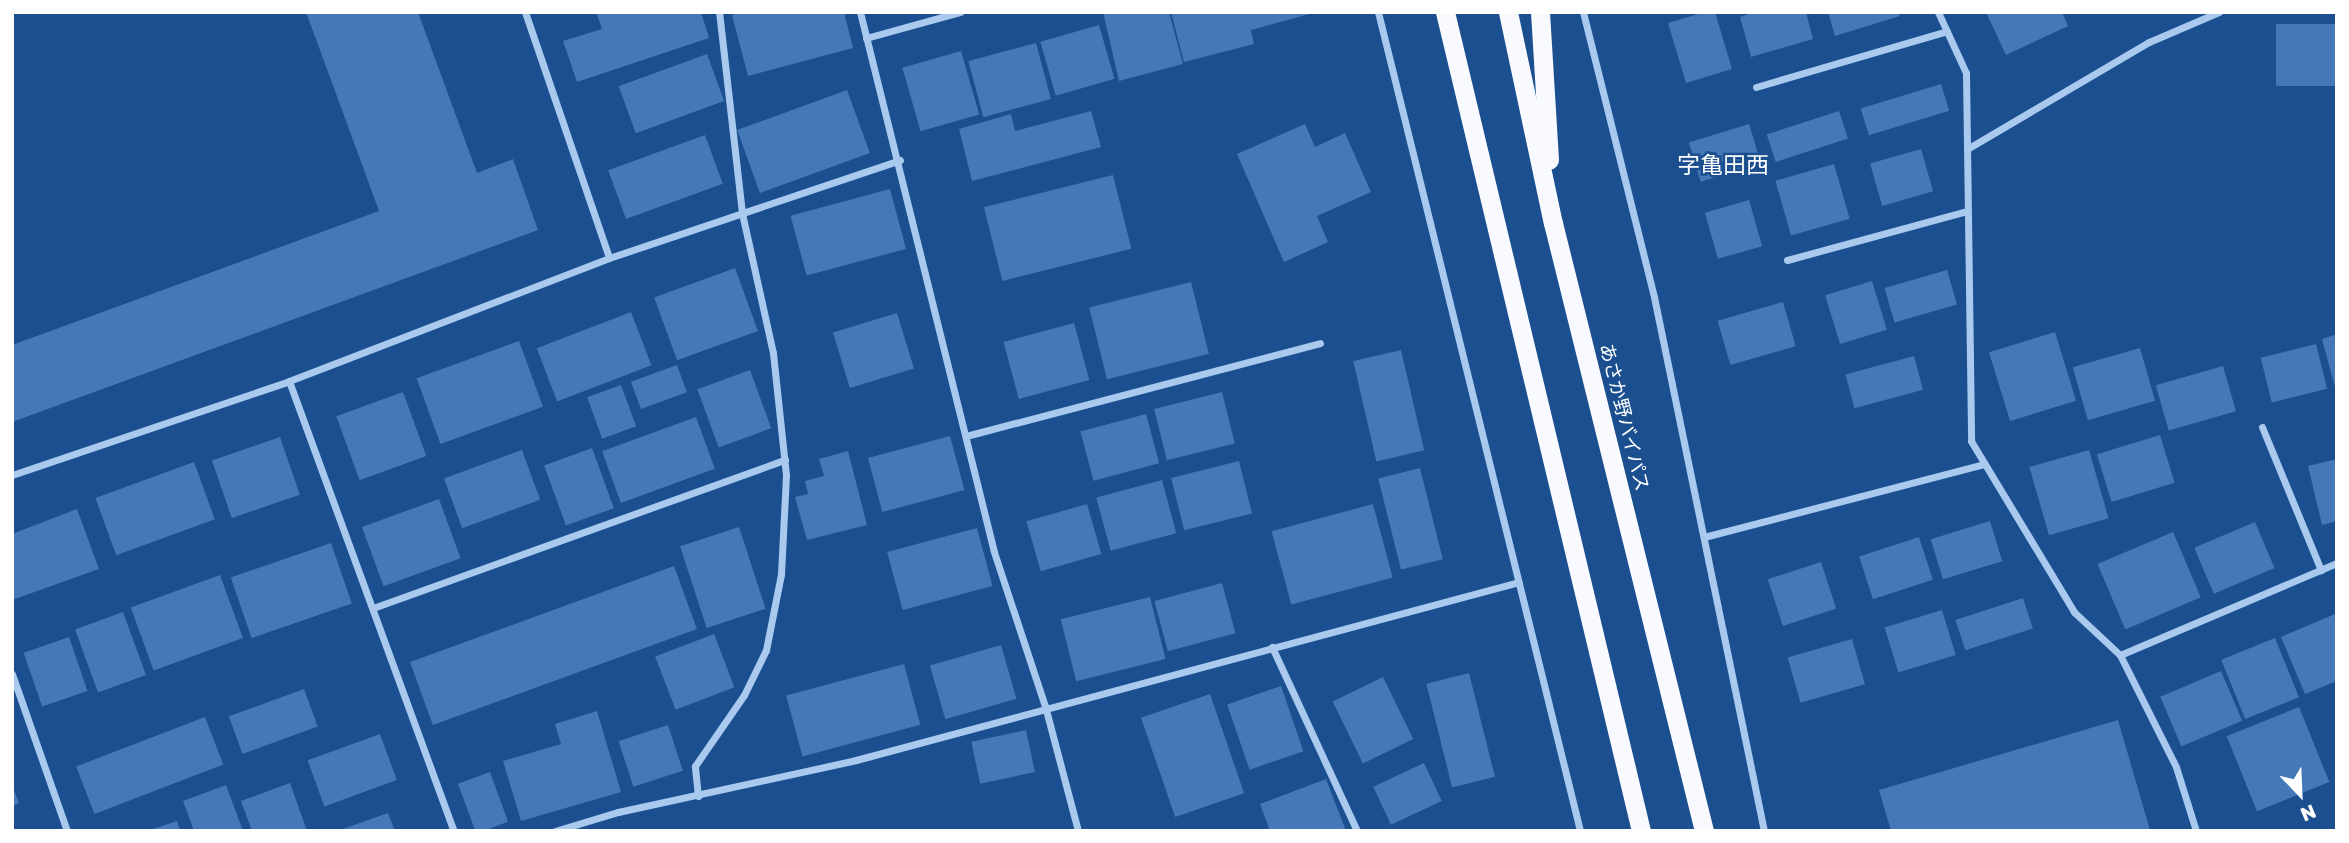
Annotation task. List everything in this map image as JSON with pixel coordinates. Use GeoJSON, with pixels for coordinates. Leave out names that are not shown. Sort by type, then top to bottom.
{"type":"FeatureCollection","features":[{"type":"Feature","properties":{"kind":"highway"},"geometry":{"type":"LineString","coordinates":[[1446,12],[1641,831]]}},
{"type":"Feature","properties":{"kind":"highway","name":"あさか野バイパス"},"geometry":{"type":"LineString","coordinates":[[1508,12],[1553,223],[1703,831]]}},
{"type":"Feature","properties":{"kind":"highway"},"geometry":{"type":"LineString","coordinates":[[1540,12],[1553,223]]}},
{"type":"Feature","properties":{"kind":"street"},"geometry":{"type":"LineString","coordinates":[[524,12],[609,258]]}},
{"type":"Feature","properties":{"kind":"street"},"geometry":{"type":"LineString","coordinates":[[698,796],[695,766],[744,695],[766,650],[775,615],[785,460],[765,307],[742,213],[719,12]]}},
{"type":"Feature","properties":{"kind":"street"},"geometry":{"type":"LineString","coordinates":[[860,12],[900,160],[994,552],[1045,706],[1078,831]]}},
{"type":"Feature","properties":{"kind":"street"},"geometry":{"type":"LineString","coordinates":[[866,38],[960,12]]}},
{"type":"Feature","properties":{"kind":"street"},"geometry":{"type":"LineString","coordinates":[[1378,12],[1580,831]]}},
{"type":"Feature","properties":{"kind":"street"},"geometry":{"type":"LineString","coordinates":[[1583,12],[1654,297],[1764,831]]}},
{"type":"Feature","properties":{"kind":"street"},"geometry":{"type":"LineString","coordinates":[[1938,12],[1966,73],[1971,441],[2074,612],[2120,655],[2176,767],[2196,831]]}},
{"type":"Feature","properties":{"kind":"street"},"geometry":{"type":"LineString","coordinates":[[1967,149],[2149,42],[2219,12]]}},
{"type":"Feature","properties":{"kind":"street"},"geometry":{"type":"LineString","coordinates":[[1756,87],[1947,32]]}},
{"type":"Feature","properties":{"kind":"street"},"geometry":{"type":"LineString","coordinates":[[12,475],[289,381],[609,258],[900,160]]}},
{"type":"Feature","properties":{"kind":"street"},"geometry":{"type":"LineString","coordinates":[[1787,260],[1967,211]]}},
{"type":"Feature","properties":{"kind":"street"},"geometry":{"type":"LineString","coordinates":[[966,436],[1320,343]]}},
{"type":"Feature","properties":{"kind":"street"},"geometry":{"type":"LineString","coordinates":[[289,381],[454,831]]}},
{"type":"Feature","properties":{"kind":"street"},"geometry":{"type":"LineString","coordinates":[[2262,427],[2321,570]]}},
{"type":"Feature","properties":{"kind":"street"},"geometry":{"type":"LineString","coordinates":[[373,608],[785,460]]}},
{"type":"Feature","properties":{"kind":"street"},"geometry":{"type":"LineString","coordinates":[[1704,537],[1985,464]]}},
{"type":"Feature","properties":{"kind":"street"},"geometry":{"type":"LineString","coordinates":[[2120,655],[2337,563]]}},
{"type":"Feature","properties":{"kind":"street"},"geometry":{"type":"LineString","coordinates":[[555,831],[618,811],[856,760],[1045,706],[1519,582]]}},
{"type":"Feature","properties":{"kind":"street"},"geometry":{"type":"LineString","coordinates":[[1272,647],[1357,831]]}},
{"type":"Feature","properties":{"kind":"street"},"geometry":{"type":"LineString","coordinates":[[12,674],[67,831]]}},
{"type":"Feature","properties":{"kind":"building"},"geometry":{"type":"Polygon","coordinates":[[[306,12],[418,12],[477,173],[513,159],[538,230],[12,422],[12,345],[379,211],[306,12]]]}},
{"type":"Feature","properties":{"kind":"building"},"geometry":{"type":"Polygon","coordinates":[[[596,12],[701,12],[709,38],[577,82],[563,41],[602,29],[596,12]]]}},
{"type":"Feature","properties":{"kind":"building"},"geometry":{"type":"Polygon","coordinates":[[[743,12],[844,12],[853,48],[748,76],[732,15],[743,12]]]}},
{"type":"Feature","properties":{"kind":"building"},"geometry":{"type":"Polygon","coordinates":[[[1103,12],[1169,12],[1183,64],[1119,81],[1103,12]]]}},
{"type":"Feature","properties":{"kind":"building"},"geometry":{"type":"Polygon","coordinates":[[[1171,12],[1313,13],[1251,30],[1254,44],[1184,62],[1171,12]]]}},
{"type":"Feature","properties":{"kind":"building"},"geometry":{"type":"Polygon","coordinates":[[[1705,12],[1715,12],[1732,69],[1686,83],[1668,23],[1705,12]]]}},
{"type":"Feature","properties":{"kind":"building"},"geometry":{"type":"Polygon","coordinates":[[[1755,12],[1806,12],[1813,39],[1751,57],[1740,17],[1755,12]]]}},
{"type":"Feature","properties":{"kind":"building"},"geometry":{"type":"Polygon","coordinates":[[[1828,12],[1898,12],[1900,16],[1835,36],[1828,12]]]}},
{"type":"Feature","properties":{"kind":"building"},"geometry":{"type":"Polygon","coordinates":[[[1986,12],[2062,12],[2068,26],[2006,55],[1986,12]]]}},
{"type":"Feature","properties":{"kind":"building"},"geometry":{"type":"Polygon","coordinates":[[[2276,24],[2337,24],[2337,86],[2276,86],[2276,24]]]}},
{"type":"Feature","properties":{"kind":"building"},"geometry":{"type":"Polygon","coordinates":[[[1099,25],[1114,79],[1056,96],[1040,42],[1099,25]]]}},
{"type":"Feature","properties":{"kind":"building"},"geometry":{"type":"Polygon","coordinates":[[[1036,43],[1051,99],[983,117],[968,61],[1036,43]]]}},
{"type":"Feature","properties":{"kind":"building"},"geometry":{"type":"Polygon","coordinates":[[[961,51],[979,114],[921,131],[902,68],[961,51]]]}},
{"type":"Feature","properties":{"kind":"building"},"geometry":{"type":"Polygon","coordinates":[[[707,54],[724,101],[636,133],[619,86],[707,54]]]}},
{"type":"Feature","properties":{"kind":"building"},"geometry":{"type":"Polygon","coordinates":[[[1941,84],[1949,111],[1869,135],[1861,109],[1941,84]]]}},
{"type":"Feature","properties":{"kind":"building"},"geometry":{"type":"Polygon","coordinates":[[[847,90],[870,153],[760,193],[737,130],[847,90]]]}},
{"type":"Feature","properties":{"kind":"building"},"geometry":{"type":"Polygon","coordinates":[[[1091,111],[1101,147],[972,181],[959,129],[1011,114],[1015,131],[1091,111]]]}},
{"type":"Feature","properties":{"kind":"building"},"geometry":{"type":"Polygon","coordinates":[[[1839,111],[1848,139],[1776,162],[1767,134],[1839,111]]]}},
{"type":"Feature","properties":{"kind":"building"},"geometry":{"type":"Polygon","coordinates":[[[1305,124],[1315,147],[1345,133],[1371,192],[1317,216],[1328,242],[1284,262],[1237,154],[1305,124]]]}},
{"type":"Feature","properties":{"kind":"building"},"geometry":{"type":"Polygon","coordinates":[[[1749,124],[1761,163],[1701,182],[1689,142],[1749,124]]]}},
{"type":"Feature","properties":{"kind":"building"},"geometry":{"type":"Polygon","coordinates":[[[705,135],[723,184],[626,219],[608,170],[705,135]]]}},
{"type":"Feature","properties":{"kind":"building"},"geometry":{"type":"Polygon","coordinates":[[[1921,149],[1933,191],[1882,206],[1870,164],[1921,149]]]}},
{"type":"Feature","properties":{"kind":"building"},"geometry":{"type":"Polygon","coordinates":[[[1834,164],[1850,219],[1791,236],[1775,181],[1834,164]]]}},
{"type":"Feature","properties":{"kind":"building"},"geometry":{"type":"Polygon","coordinates":[[[1113,175],[1131,249],[1002,281],[984,207],[1113,175]]]}},
{"type":"Feature","properties":{"kind":"building"},"geometry":{"type":"Polygon","coordinates":[[[890,189],[906,249],[807,276],[791,216],[890,189]]]}},
{"type":"Feature","properties":{"kind":"building"},"geometry":{"type":"Polygon","coordinates":[[[1749,200],[1762,246],[1718,259],[1705,213],[1749,200]]]}},
{"type":"Feature","properties":{"kind":"building"},"geometry":{"type":"Polygon","coordinates":[[[735,268],[758,331],[677,360],[654,297],[735,268]]]}},
{"type":"Feature","properties":{"kind":"building"},"geometry":{"type":"Polygon","coordinates":[[[1947,270],[1957,305],[1894,323],[1885,288],[1947,270]]]}},
{"type":"Feature","properties":{"kind":"building"},"geometry":{"type":"Polygon","coordinates":[[[1872,281],[1887,330],[1840,344],[1825,295],[1872,281]]]}},
{"type":"Feature","properties":{"kind":"building"},"geometry":{"type":"Polygon","coordinates":[[[1191,282],[1209,354],[1107,379],[1089,307],[1191,282]]]}},
{"type":"Feature","properties":{"kind":"building"},"geometry":{"type":"Polygon","coordinates":[[[1783,302],[1796,346],[1730,365],[1718,321],[1783,302]]]}},
{"type":"Feature","properties":{"kind":"building"},"geometry":{"type":"Polygon","coordinates":[[[631,312],[651,365],[557,401],[537,348],[631,312]]]}},
{"type":"Feature","properties":{"kind":"building"},"geometry":{"type":"Polygon","coordinates":[[[897,313],[914,368],[850,388],[833,333],[897,313]]]}},
{"type":"Feature","properties":{"kind":"building"},"geometry":{"type":"Polygon","coordinates":[[[1074,323],[1089,380],[1019,399],[1003,342],[1074,323]]]}},
{"type":"Feature","properties":{"kind":"building"},"geometry":{"type":"Polygon","coordinates":[[[2055,332],[2076,401],[2010,421],[1989,352],[2055,332]]]}},
{"type":"Feature","properties":{"kind":"building"},"geometry":{"type":"Polygon","coordinates":[[[2337,334],[2337,390],[2336,391],[2322,339],[2337,334]]]}},
{"type":"Feature","properties":{"kind":"building"},"geometry":{"type":"Polygon","coordinates":[[[519,341],[543,407],[441,444],[417,378],[519,341]]]}},
{"type":"Feature","properties":{"kind":"building"},"geometry":{"type":"Polygon","coordinates":[[[2316,344],[2327,389],[2272,402],[2261,358],[2316,344]]]}},
{"type":"Feature","properties":{"kind":"building"},"geometry":{"type":"Polygon","coordinates":[[[2140,348],[2155,401],[2088,420],[2073,367],[2140,348]]]}},
{"type":"Feature","properties":{"kind":"building"},"geometry":{"type":"Polygon","coordinates":[[[1401,350],[1424,450],[1376,461],[1353,361],[1401,350]]]}},
{"type":"Feature","properties":{"kind":"building"},"geometry":{"type":"Polygon","coordinates":[[[1914,356],[1923,390],[1854,408],[1845,374],[1914,356]]]}},
{"type":"Feature","properties":{"kind":"building"},"geometry":{"type":"Polygon","coordinates":[[[677,365],[687,392],[641,409],[631,382],[677,365]]]}},
{"type":"Feature","properties":{"kind":"building"},"geometry":{"type":"Polygon","coordinates":[[[2223,366],[2236,411],[2169,430],[2156,385],[2223,366]]]}},
{"type":"Feature","properties":{"kind":"building"},"geometry":{"type":"Polygon","coordinates":[[[750,370],[771,428],[719,447],[697,389],[750,370]]]}},
{"type":"Feature","properties":{"kind":"building"},"geometry":{"type":"Polygon","coordinates":[[[621,385],[636,426],[602,439],[587,397],[621,385]]]}},
{"type":"Feature","properties":{"kind":"building"},"geometry":{"type":"Polygon","coordinates":[[[403,392],[426,456],[360,480],[336,416],[403,392]]]}},
{"type":"Feature","properties":{"kind":"building"},"geometry":{"type":"Polygon","coordinates":[[[1222,392],[1235,443],[1167,460],[1154,409],[1222,392]]]}},
{"type":"Feature","properties":{"kind":"building"},"geometry":{"type":"Polygon","coordinates":[[[1146,414],[1159,463],[1094,481],[1080,432],[1146,414]]]}},
{"type":"Feature","properties":{"kind":"building"},"geometry":{"type":"Polygon","coordinates":[[[696,417],[715,469],[621,503],[602,451],[696,417]]]}},
{"type":"Feature","properties":{"kind":"building"},"geometry":{"type":"Polygon","coordinates":[[[2160,435],[2175,483],[2112,502],[2097,454],[2160,435]]]}},
{"type":"Feature","properties":{"kind":"building"},"geometry":{"type":"Polygon","coordinates":[[[950,436],[964,490],[882,512],[868,458],[950,436]]]}},
{"type":"Feature","properties":{"kind":"building"},"geometry":{"type":"Polygon","coordinates":[[[280,437],[300,495],[232,518],[212,460],[280,437]]]}},
{"type":"Feature","properties":{"kind":"building"},"geometry":{"type":"Polygon","coordinates":[[[592,448],[614,508],[566,526],[544,465],[592,448]]]}},
{"type":"Feature","properties":{"kind":"building"},"geometry":{"type":"Polygon","coordinates":[[[522,450],[540,500],[462,528],[444,478],[522,450]]]}},
{"type":"Feature","properties":{"kind":"building"},"geometry":{"type":"Polygon","coordinates":[[[2089,450],[2109,518],[2049,535],[2029,467],[2089,450]]]}},
{"type":"Feature","properties":{"kind":"building"},"geometry":{"type":"Polygon","coordinates":[[[848,451],[867,525],[807,540],[795,497],[808,494],[805,481],[824,476],[819,459],[848,451]]]}},
{"type":"Feature","properties":{"kind":"building"},"geometry":{"type":"Polygon","coordinates":[[[2337,459],[2337,521],[2322,525],[2308,466],[2337,459]]]}},
{"type":"Feature","properties":{"kind":"building"},"geometry":{"type":"Polygon","coordinates":[[[1239,461],[1252,513],[1184,530],[1171,478],[1239,461]]]}},
{"type":"Feature","properties":{"kind":"building"},"geometry":{"type":"Polygon","coordinates":[[[194,462],[215,519],[116,555],[95,498],[194,462]]]}},
{"type":"Feature","properties":{"kind":"building"},"geometry":{"type":"Polygon","coordinates":[[[1420,468],[1443,559],[1401,570],[1378,478],[1420,468]]]}},
{"type":"Feature","properties":{"kind":"building"},"geometry":{"type":"Polygon","coordinates":[[[1162,480],[1176,533],[1111,551],[1096,498],[1162,480]]]}},
{"type":"Feature","properties":{"kind":"building"},"geometry":{"type":"Polygon","coordinates":[[[439,499],[461,558],[383,586],[362,527],[439,499]]]}},
{"type":"Feature","properties":{"kind":"building"},"geometry":{"type":"Polygon","coordinates":[[[1087,504],[1101,554],[1041,571],[1026,521],[1087,504]]]}},
{"type":"Feature","properties":{"kind":"building"},"geometry":{"type":"Polygon","coordinates":[[[1373,504],[1393,577],[1291,605],[1272,531],[1373,504]]]}},
{"type":"Feature","properties":{"kind":"building"},"geometry":{"type":"Polygon","coordinates":[[[77,509],[99,569],[12,600],[12,534],[77,509]]]}},
{"type":"Feature","properties":{"kind":"building"},"geometry":{"type":"Polygon","coordinates":[[[1990,521],[2002,561],[1943,579],[1931,539],[1990,521]]]}},
{"type":"Feature","properties":{"kind":"building"},"geometry":{"type":"Polygon","coordinates":[[[2255,522],[2275,568],[2214,594],[2194,548],[2255,522]]]}},
{"type":"Feature","properties":{"kind":"building"},"geometry":{"type":"Polygon","coordinates":[[[739,527],[766,609],[707,628],[680,546],[739,527]]]}},
{"type":"Feature","properties":{"kind":"building"},"geometry":{"type":"Polygon","coordinates":[[[977,528],[993,586],[903,610],[887,552],[977,528]]]}},
{"type":"Feature","properties":{"kind":"building"},"geometry":{"type":"Polygon","coordinates":[[[2173,532],[2201,597],[2125,629],[2098,564],[2173,532]]]}},
{"type":"Feature","properties":{"kind":"building"},"geometry":{"type":"Polygon","coordinates":[[[1919,537],[1933,580],[1873,599],[1859,556],[1919,537]]]}},
{"type":"Feature","properties":{"kind":"building"},"geometry":{"type":"Polygon","coordinates":[[[331,543],[352,604],[252,638],[231,578],[331,543]]]}},
{"type":"Feature","properties":{"kind":"building"},"geometry":{"type":"Polygon","coordinates":[[[1821,562],[1836,609],[1783,626],[1768,579],[1821,562]]]}},
{"type":"Feature","properties":{"kind":"building"},"geometry":{"type":"Polygon","coordinates":[[[674,566],[697,629],[433,725],[410,662],[674,566]]]}},
{"type":"Feature","properties":{"kind":"building"},"geometry":{"type":"Polygon","coordinates":[[[220,575],[243,638],[154,670],[131,607],[220,575]]]}},
{"type":"Feature","properties":{"kind":"building"},"geometry":{"type":"Polygon","coordinates":[[[1222,583],[1235,633],[1168,651],[1154,601],[1222,583]]]}},
{"type":"Feature","properties":{"kind":"building"},"geometry":{"type":"Polygon","coordinates":[[[1150,597],[1165,659],[1076,681],[1061,619],[1150,597]]]}},
{"type":"Feature","properties":{"kind":"building"},"geometry":{"type":"Polygon","coordinates":[[[2023,598],[2033,628],[1965,650],[1955,620],[2023,598]]]}},
{"type":"Feature","properties":{"kind":"building"},"geometry":{"type":"Polygon","coordinates":[[[1942,610],[1956,655],[1898,672],[1885,628],[1942,610]]]}},
{"type":"Feature","properties":{"kind":"building"},"geometry":{"type":"Polygon","coordinates":[[[123,612],[146,675],[98,692],[75,629],[123,612]]]}},
{"type":"Feature","properties":{"kind":"building"},"geometry":{"type":"Polygon","coordinates":[[[2335,614],[2337,681],[2305,694],[2281,637],[2335,614]]]}},
{"type":"Feature","properties":{"kind":"building"},"geometry":{"type":"Polygon","coordinates":[[[714,634],[734,687],[676,710],[655,657],[714,634]]]}},
{"type":"Feature","properties":{"kind":"building"},"geometry":{"type":"Polygon","coordinates":[[[69,637],[88,691],[42,707],[24,653],[69,637]]]}},
{"type":"Feature","properties":{"kind":"building"},"geometry":{"type":"Polygon","coordinates":[[[2275,638],[2299,697],[2245,719],[2221,660],[2275,638]]]}},
{"type":"Feature","properties":{"kind":"building"},"geometry":{"type":"Polygon","coordinates":[[[1852,639],[1865,684],[1801,703],[1788,657],[1852,639]]]}},
{"type":"Feature","properties":{"kind":"building"},"geometry":{"type":"Polygon","coordinates":[[[1001,645],[1016,699],[945,719],[930,665],[1001,645]]]}},
{"type":"Feature","properties":{"kind":"building"},"geometry":{"type":"Polygon","coordinates":[[[904,664],[920,725],[802,756],[786,696],[904,664]]]}},
{"type":"Feature","properties":{"kind":"building"},"geometry":{"type":"Polygon","coordinates":[[[2221,671],[2242,721],[2181,746],[2160,697],[2221,671]]]}},
{"type":"Feature","properties":{"kind":"building"},"geometry":{"type":"Polygon","coordinates":[[[1469,673],[1495,777],[1452,787],[1426,684],[1469,673]]]}},
{"type":"Feature","properties":{"kind":"building"},"geometry":{"type":"Polygon","coordinates":[[[1383,677],[1413,739],[1363,764],[1333,702],[1383,677]]]}},
{"type":"Feature","properties":{"kind":"building"},"geometry":{"type":"Polygon","coordinates":[[[1281,686],[1303,751],[1250,770],[1227,705],[1281,686]]]}},
{"type":"Feature","properties":{"kind":"building"},"geometry":{"type":"Polygon","coordinates":[[[304,689],[318,727],[243,754],[229,716],[304,689]]]}},
{"type":"Feature","properties":{"kind":"building"},"geometry":{"type":"Polygon","coordinates":[[[1210,694],[1244,793],[1175,817],[1141,718],[1210,694]]]}},
{"type":"Feature","properties":{"kind":"building"},"geometry":{"type":"Polygon","coordinates":[[[2299,707],[2329,782],[2257,811],[2227,736],[2299,707]]]}},
{"type":"Feature","properties":{"kind":"building"},"geometry":{"type":"Polygon","coordinates":[[[597,711],[621,792],[521,821],[503,761],[561,744],[555,724],[597,711]]]}},
{"type":"Feature","properties":{"kind":"building"},"geometry":{"type":"Polygon","coordinates":[[[205,717],[223,765],[94,814],[76,766],[205,717]]]}},
{"type":"Feature","properties":{"kind":"building"},"geometry":{"type":"Polygon","coordinates":[[[2118,720],[2150,830],[1891,831],[1879,790],[2118,720]]]}},
{"type":"Feature","properties":{"kind":"building"},"geometry":{"type":"Polygon","coordinates":[[[668,725],[683,771],[633,787],[619,741],[668,725]]]}},
{"type":"Feature","properties":{"kind":"building"},"geometry":{"type":"Polygon","coordinates":[[[1026,730],[1035,772],[980,784],[971,742],[1026,730]]]}},
{"type":"Feature","properties":{"kind":"building"},"geometry":{"type":"Polygon","coordinates":[[[380,734],[397,780],[324,806],[308,760],[380,734]]]}},
{"type":"Feature","properties":{"kind":"building"},"geometry":{"type":"Polygon","coordinates":[[[1424,763],[1442,801],[1391,825],[1373,787],[1424,763]]]}},
{"type":"Feature","properties":{"kind":"building"},"geometry":{"type":"Polygon","coordinates":[[[490,772],[508,822],[475,831],[458,784],[490,772]]]}},
{"type":"Feature","properties":{"kind":"building"},"geometry":{"type":"Polygon","coordinates":[[[1326,779],[1346,831],[1270,831],[1260,804],[1326,779]]]}},
{"type":"Feature","properties":{"kind":"building"},"geometry":{"type":"Polygon","coordinates":[[[290,783],[307,831],[252,831],[241,801],[290,783]]]}},
{"type":"Feature","properties":{"kind":"building"},"geometry":{"type":"Polygon","coordinates":[[[12,785],[19,803],[12,806],[12,785]]]}},
{"type":"Feature","properties":{"kind":"building"},"geometry":{"type":"Polygon","coordinates":[[[226,785],[243,831],[194,831],[183,801],[226,785]]]}},
{"type":"Feature","properties":{"kind":"building"},"geometry":{"type":"Polygon","coordinates":[[[388,813],[395,831],[340,831],[340,830],[388,813]]]}},
{"type":"Feature","properties":{"kind":"building"},"geometry":{"type":"Polygon","coordinates":[[[177,821],[180,831],[150,831],[150,830],[177,821]]]}},
{"type":"Feature","properties":{"kind":"district","name":"字亀田西"},"geometry":{"type":"Point","coordinates":[1723,164]}}]}
